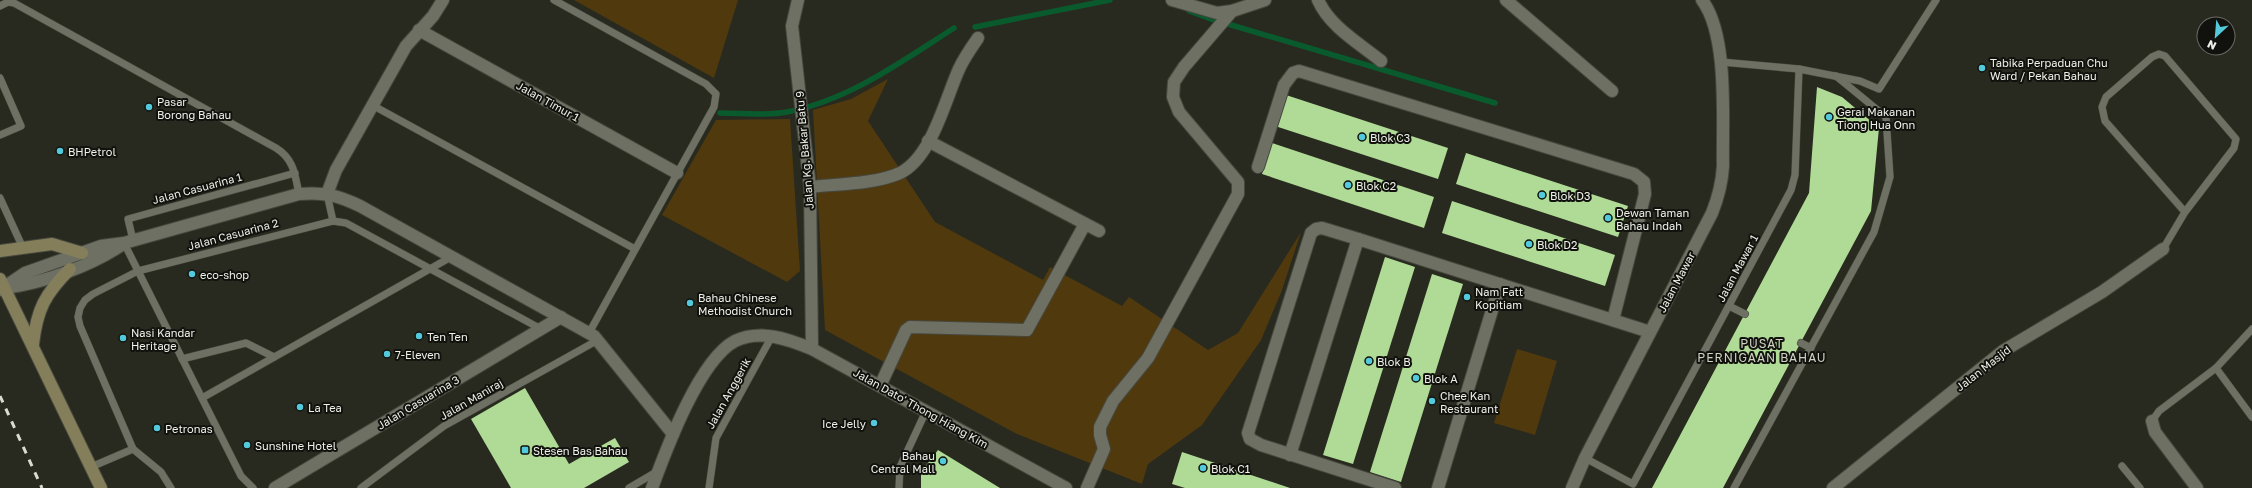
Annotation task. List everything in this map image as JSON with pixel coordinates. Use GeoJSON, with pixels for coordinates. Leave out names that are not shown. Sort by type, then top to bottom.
{"type":"FeatureCollection","features":[{"type":"Feature","properties":{"kind":"main road"},"geometry":{"type":"LineString","coordinates":[[0,251],[52,244],[82,253]]}},
{"type":"Feature","properties":{"kind":"main road"},"geometry":{"type":"LineString","coordinates":[[33,345],[38,313],[45,297],[70,270]]}},
{"type":"Feature","properties":{"kind":"main road"},"geometry":{"type":"LineString","coordinates":[[2,286],[33,345],[101,488]]}},
{"type":"Feature","properties":{"kind":"street"},"geometry":{"type":"LineString","coordinates":[[327,194],[336,170],[406,46],[433,16],[443,0]]}},
{"type":"Feature","properties":{"kind":"street","name":"Jalan Kg. Bakar Batu 9"},"geometry":{"type":"LineString","coordinates":[[798,0],[792,26],[810,187],[812,349]]}},
{"type":"Feature","properties":{"kind":"street"},"geometry":{"type":"LineString","coordinates":[[1172,0],[1217,13],[1230,13],[1265,0]]}},
{"type":"Feature","properties":{"kind":"street"},"geometry":{"type":"LineString","coordinates":[[1318,0],[1328,17],[1382,61]]}},
{"type":"Feature","properties":{"kind":"street"},"geometry":{"type":"LineString","coordinates":[[1506,0],[1612,91]]}},
{"type":"Feature","properties":{"kind":"street","name":"Jalan Mawar"},"geometry":{"type":"LineString","coordinates":[[1572,488],[1585,458],[1712,214],[1720,193],[1723,166],[1721,62],[1719,43],[1714,23],[1702,0]]}},
{"type":"Feature","properties":{"kind":"street"},"geometry":{"type":"LineString","coordinates":[[1087,488],[1102,457],[1104,449],[1100,435],[1103,421],[1114,401],[1148,358],[1238,194],[1238,182],[1179,112],[1173,97],[1174,82],[1184,66],[1230,13]]}},
{"type":"Feature","properties":{"kind":"street","name":"Jalan Timur 1"},"geometry":{"type":"LineString","coordinates":[[420,30],[677,173]]}},
{"type":"Feature","properties":{"kind":"street"},"geometry":{"type":"LineString","coordinates":[[810,187],[877,179],[900,173],[913,163],[925,149],[959,67],[978,38]]}},
{"type":"Feature","properties":{"kind":"street"},"geometry":{"type":"LineString","coordinates":[[1258,167],[1284,85],[1293,73],[1299,71],[1634,174],[1644,182],[1645,194],[1613,320]]}},
{"type":"Feature","properties":{"kind":"street"},"geometry":{"type":"LineString","coordinates":[[928,141],[1099,231]]}},
{"type":"Feature","properties":{"kind":"street"},"geometry":{"type":"LineString","coordinates":[[2,286],[25,273],[101,246],[129,242],[298,194],[327,194],[341,197],[561,317],[593,337],[673,434]]}},
{"type":"Feature","properties":{"kind":"street"},"geometry":{"type":"LineString","coordinates":[[880,386],[906,330],[910,327],[1027,330],[1085,224]]}},
{"type":"Feature","properties":{"kind":"street"},"geometry":{"type":"LineString","coordinates":[[1395,488],[1255,443],[1250,439],[1249,427],[1311,233],[1316,229],[1322,228],[1358,239],[1650,332]]}},
{"type":"Feature","properties":{"kind":"street"},"geometry":{"type":"LineString","coordinates":[[1290,454],[1358,239]]}},
{"type":"Feature","properties":{"kind":"street"},"geometry":{"type":"LineString","coordinates":[[2,286],[30,285],[106,256],[129,242]]}},
{"type":"Feature","properties":{"kind":"street","name":"Jalan Masjid"},"geometry":{"type":"LineString","coordinates":[[1833,488],[2002,351],[2102,292],[2163,249]]}},
{"type":"Feature","properties":{"kind":"street"},"geometry":{"type":"LineString","coordinates":[[1438,488],[1500,284]]}},
{"type":"Feature","properties":{"kind":"street","name":"Jalan Casuarina 3"},"geometry":{"type":"LineString","coordinates":[[275,488],[561,317]]}},
{"type":"Feature","properties":{"kind":"street","name":"Jalan Dato' Thong Hiang Kim"},"geometry":{"type":"LineString","coordinates":[[652,488],[673,434],[701,380],[721,353],[735,342],[752,336],[772,336],[812,349],[1066,488]]}},
{"type":"Feature","properties":{"kind":"street"},"geometry":{"type":"LineString","coordinates":[[2152,421],[2155,432],[2196,488]]}},
{"type":"Feature","properties":{"kind":"lane"},"geometry":{"type":"LineString","coordinates":[[554,0],[712,89],[716,94],[714,107],[635,249],[593,337]]}},
{"type":"Feature","properties":{"kind":"lane"},"geometry":{"type":"LineString","coordinates":[[1721,62],[1799,69],[1860,81],[1879,88],[1936,0]]}},
{"type":"Feature","properties":{"kind":"lane"},"geometry":{"type":"LineString","coordinates":[[0,6],[8,2],[14,3],[276,148],[288,157],[295,173],[298,194]]}},
{"type":"Feature","properties":{"kind":"lane"},"geometry":{"type":"LineString","coordinates":[[2163,249],[2185,212],[2234,148],[2236,139],[2165,56],[2159,54],[2152,57],[2106,98],[2102,107],[2105,121],[2185,212]]}},
{"type":"Feature","properties":{"kind":"lane","name":"Jalan Mawar 1"},"geometry":{"type":"LineString","coordinates":[[1585,458],[1635,486],[1794,183],[1799,69]]}},
{"type":"Feature","properties":{"kind":"lane"},"geometry":{"type":"LineString","coordinates":[[1734,488],[1874,232],[1890,177],[1886,117],[1836,76]]}},
{"type":"Feature","properties":{"kind":"lane"},"geometry":{"type":"LineString","coordinates":[[0,78],[21,126],[0,135]]}},
{"type":"Feature","properties":{"kind":"lane"},"geometry":{"type":"LineString","coordinates":[[372,105],[635,249]]}},
{"type":"Feature","properties":{"kind":"lane","name":"Jalan Casuarina 1"},"geometry":{"type":"LineString","coordinates":[[129,242],[128,219],[295,173]]}},
{"type":"Feature","properties":{"kind":"lane"},"geometry":{"type":"LineString","coordinates":[[327,194],[333,220],[346,223],[541,329]]}},
{"type":"Feature","properties":{"kind":"lane"},"geometry":{"type":"LineString","coordinates":[[0,198],[23,248]]}},
{"type":"Feature","properties":{"kind":"lane","name":"Jalan Casuarina 2"},"geometry":{"type":"LineString","coordinates":[[133,449],[80,326],[78,317],[80,308],[93,294],[138,271],[333,220]]}},
{"type":"Feature","properties":{"kind":"lane"},"geometry":{"type":"LineString","coordinates":[[129,242],[138,271],[241,476],[252,488]]}},
{"type":"Feature","properties":{"kind":"lane"},"geometry":{"type":"LineString","coordinates":[[202,398],[451,257]]}},
{"type":"Feature","properties":{"kind":"lane"},"geometry":{"type":"LineString","coordinates":[[1729,306],[1745,314]]}},
{"type":"Feature","properties":{"kind":"lane"},"geometry":{"type":"LineString","coordinates":[[2152,421],[2160,411],[2216,368],[2252,329]]}},
{"type":"Feature","properties":{"kind":"lane","name":"Jalan Anggerik"},"geometry":{"type":"LineString","coordinates":[[709,488],[716,438],[772,336]]}},
{"type":"Feature","properties":{"kind":"lane","name":"Jalan Maniraj"},"geometry":{"type":"LineString","coordinates":[[361,488],[444,426],[593,337]]}},
{"type":"Feature","properties":{"kind":"lane"},"geometry":{"type":"LineString","coordinates":[[182,359],[246,342],[274,357]]}},
{"type":"Feature","properties":{"kind":"lane"},"geometry":{"type":"LineString","coordinates":[[1801,343],[1811,348]]}},
{"type":"Feature","properties":{"kind":"lane"},"geometry":{"type":"LineString","coordinates":[[2216,368],[2252,416]]}},
{"type":"Feature","properties":{"kind":"lane"},"geometry":{"type":"LineString","coordinates":[[900,488],[900,467],[926,411]]}},
{"type":"Feature","properties":{"kind":"lane"},"geometry":{"type":"LineString","coordinates":[[91,467],[133,449],[161,472],[171,488]]}},
{"type":"Feature","properties":{"kind":"lane"},"geometry":{"type":"LineString","coordinates":[[2122,466],[2140,488]]}},
{"type":"Feature","properties":{"kind":"lane"},"geometry":{"type":"LineString","coordinates":[[629,488],[658,471]]}},
{"type":"Feature","properties":{"kind":"shaded area"},"geometry":{"type":"Polygon","coordinates":[[[574,0],[738,0],[714,78],[574,0]]]}},
{"type":"Feature","properties":{"kind":"shaded area"},"geometry":{"type":"Polygon","coordinates":[[[888,79],[868,121],[935,222],[1043,280],[1050,267],[1122,306],[1129,297],[1208,350],[1238,333],[1301,232],[1282,290],[1261,340],[1202,425],[1148,464],[1142,484],[1015,433],[825,330],[813,110],[851,99],[888,79]]]}},
{"type":"Feature","properties":{"kind":"shaded area"},"geometry":{"type":"Polygon","coordinates":[[[790,119],[800,271],[787,282],[662,215],[716,120],[790,119]]]}},
{"type":"Feature","properties":{"kind":"shaded area"},"geometry":{"type":"Polygon","coordinates":[[[1517,349],[1557,361],[1535,435],[1494,423],[1517,349]]]}},
{"type":"Feature","properties":{"kind":"building"},"geometry":{"type":"Polygon","coordinates":[[[1817,87],[1842,97],[1879,128],[1871,211],[1723,488],[1652,488],[1809,193],[1817,87]]]}},
{"type":"Feature","properties":{"kind":"building","name":"Blok C3"},"geometry":{"type":"Polygon","coordinates":[[[1286,95],[1448,148],[1438,179],[1275,126],[1286,95]]]}},
{"type":"Feature","properties":{"kind":"building","name":"Blok C2"},"geometry":{"type":"Polygon","coordinates":[[[1272,143],[1434,197],[1424,228],[1262,174],[1272,143]]]}},
{"type":"Feature","properties":{"kind":"building","name":"Blok D3"},"geometry":{"type":"Polygon","coordinates":[[[1466,153],[1628,206],[1618,237],[1456,184],[1466,153]]]}},
{"type":"Feature","properties":{"kind":"building","name":"Blok D2"},"geometry":{"type":"Polygon","coordinates":[[[1452,201],[1615,255],[1605,286],[1442,233],[1452,201]]]}},
{"type":"Feature","properties":{"kind":"building","name":"Blok B"},"geometry":{"type":"Polygon","coordinates":[[[1385,257],[1415,267],[1353,464],[1323,455],[1385,257]]]}},
{"type":"Feature","properties":{"kind":"building","name":"Blok A"},"geometry":{"type":"Polygon","coordinates":[[[1432,274],[1463,284],[1401,482],[1370,472],[1432,274]]]}},
{"type":"Feature","properties":{"kind":"building","name":"Stesen Bas Bahau"},"geometry":{"type":"Polygon","coordinates":[[[525,388],[569,464],[615,438],[629,462],[584,488],[511,488],[471,419],[525,388]]]}},
{"type":"Feature","properties":{"kind":"building","name":"Bahau Central Mall"},"geometry":{"type":"Polygon","coordinates":[[[938,450],[1000,488],[921,488],[921,472],[938,450]]]}},
{"type":"Feature","properties":{"kind":"building","name":"Blok C1"},"geometry":{"type":"Polygon","coordinates":[[[1182,452],[1290,488],[1185,488],[1172,484],[1182,452]]]}},
{"type":"Feature","properties":{"kind":"waterway"},"geometry":{"type":"LineString","coordinates":[[975,27],[1110,0]]}},
{"type":"Feature","properties":{"kind":"waterway"},"geometry":{"type":"LineString","coordinates":[[1189,11],[1211,19],[1495,103]]}},
{"type":"Feature","properties":{"kind":"waterway"},"geometry":{"type":"LineString","coordinates":[[720,113],[779,113],[832,99],[874,78],[954,28]]}},
{"type":"Feature","properties":{"kind":"railway"},"geometry":{"type":"LineString","coordinates":[[0,396],[42,488]]}},
{"type":"Feature","properties":{"kind":"place","name":"Tabika Perpaduan Chu Ward / Pekan Bahau"},"geometry":{"type":"Point","coordinates":[1982,68]}},
{"type":"Feature","properties":{"kind":"place","name":"Pasar Borong Bahau"},"geometry":{"type":"Point","coordinates":[149,107]}},
{"type":"Feature","properties":{"kind":"place","name":"Gerai Makanan Tiong Hua Onn"},"geometry":{"type":"Point","coordinates":[1829,117]}},
{"type":"Feature","properties":{"kind":"place","name":"Blok C3"},"geometry":{"type":"Point","coordinates":[1362,137]}},
{"type":"Feature","properties":{"kind":"place","name":"BHPetrol"},"geometry":{"type":"Point","coordinates":[60,151]}},
{"type":"Feature","properties":{"kind":"place","name":"Blok C2"},"geometry":{"type":"Point","coordinates":[1348,185]}},
{"type":"Feature","properties":{"kind":"place","name":"Blok D3"},"geometry":{"type":"Point","coordinates":[1542,195]}},
{"type":"Feature","properties":{"kind":"place","name":"Dewan Taman Bahau Indah"},"geometry":{"type":"Point","coordinates":[1608,218]}},
{"type":"Feature","properties":{"kind":"place","name":"Blok D2"},"geometry":{"type":"Point","coordinates":[1529,244]}},
{"type":"Feature","properties":{"kind":"place","name":"eco-shop"},"geometry":{"type":"Point","coordinates":[192,274]}},
{"type":"Feature","properties":{"kind":"place","name":"Nam Fatt Kopitiam"},"geometry":{"type":"Point","coordinates":[1467,297]}},
{"type":"Feature","properties":{"kind":"place","name":"Bahau Chinese Methodist Church"},"geometry":{"type":"Point","coordinates":[690,303]}},
{"type":"Feature","properties":{"kind":"place","name":"Ten Ten"},"geometry":{"type":"Point","coordinates":[419,336]}},
{"type":"Feature","properties":{"kind":"place","name":"Nasi Kandar Heritage"},"geometry":{"type":"Point","coordinates":[123,338]}},
{"type":"Feature","properties":{"kind":"place","name":"7-Eleven"},"geometry":{"type":"Point","coordinates":[387,354]}},
{"type":"Feature","properties":{"kind":"place","name":"Blok B"},"geometry":{"type":"Point","coordinates":[1369,361]}},
{"type":"Feature","properties":{"kind":"place","name":"Blok A"},"geometry":{"type":"Point","coordinates":[1416,378]}},
{"type":"Feature","properties":{"kind":"place","name":"Chee Kan Restaurant"},"geometry":{"type":"Point","coordinates":[1432,401]}},
{"type":"Feature","properties":{"kind":"place","name":"La Tea"},"geometry":{"type":"Point","coordinates":[300,407]}},
{"type":"Feature","properties":{"kind":"place","name":"Ice Jelly"},"geometry":{"type":"Point","coordinates":[874,423]}},
{"type":"Feature","properties":{"kind":"place","name":"Petronas"},"geometry":{"type":"Point","coordinates":[157,428]}},
{"type":"Feature","properties":{"kind":"place","name":"Sunshine Hotel"},"geometry":{"type":"Point","coordinates":[247,445]}},
{"type":"Feature","properties":{"kind":"place","name":"Stesen Bas Bahau"},"geometry":{"type":"Point","coordinates":[525,450]}},
{"type":"Feature","properties":{"kind":"place","name":"Bahau Central Mall"},"geometry":{"type":"Point","coordinates":[943,461]}},
{"type":"Feature","properties":{"kind":"place","name":"Blok C1"},"geometry":{"type":"Point","coordinates":[1203,468]}},
{"type":"Feature","properties":{"kind":"district","name":"PUSAT PERNIGAAN BAHAU"},"geometry":{"type":"Point","coordinates":[1762,350]}}]}
